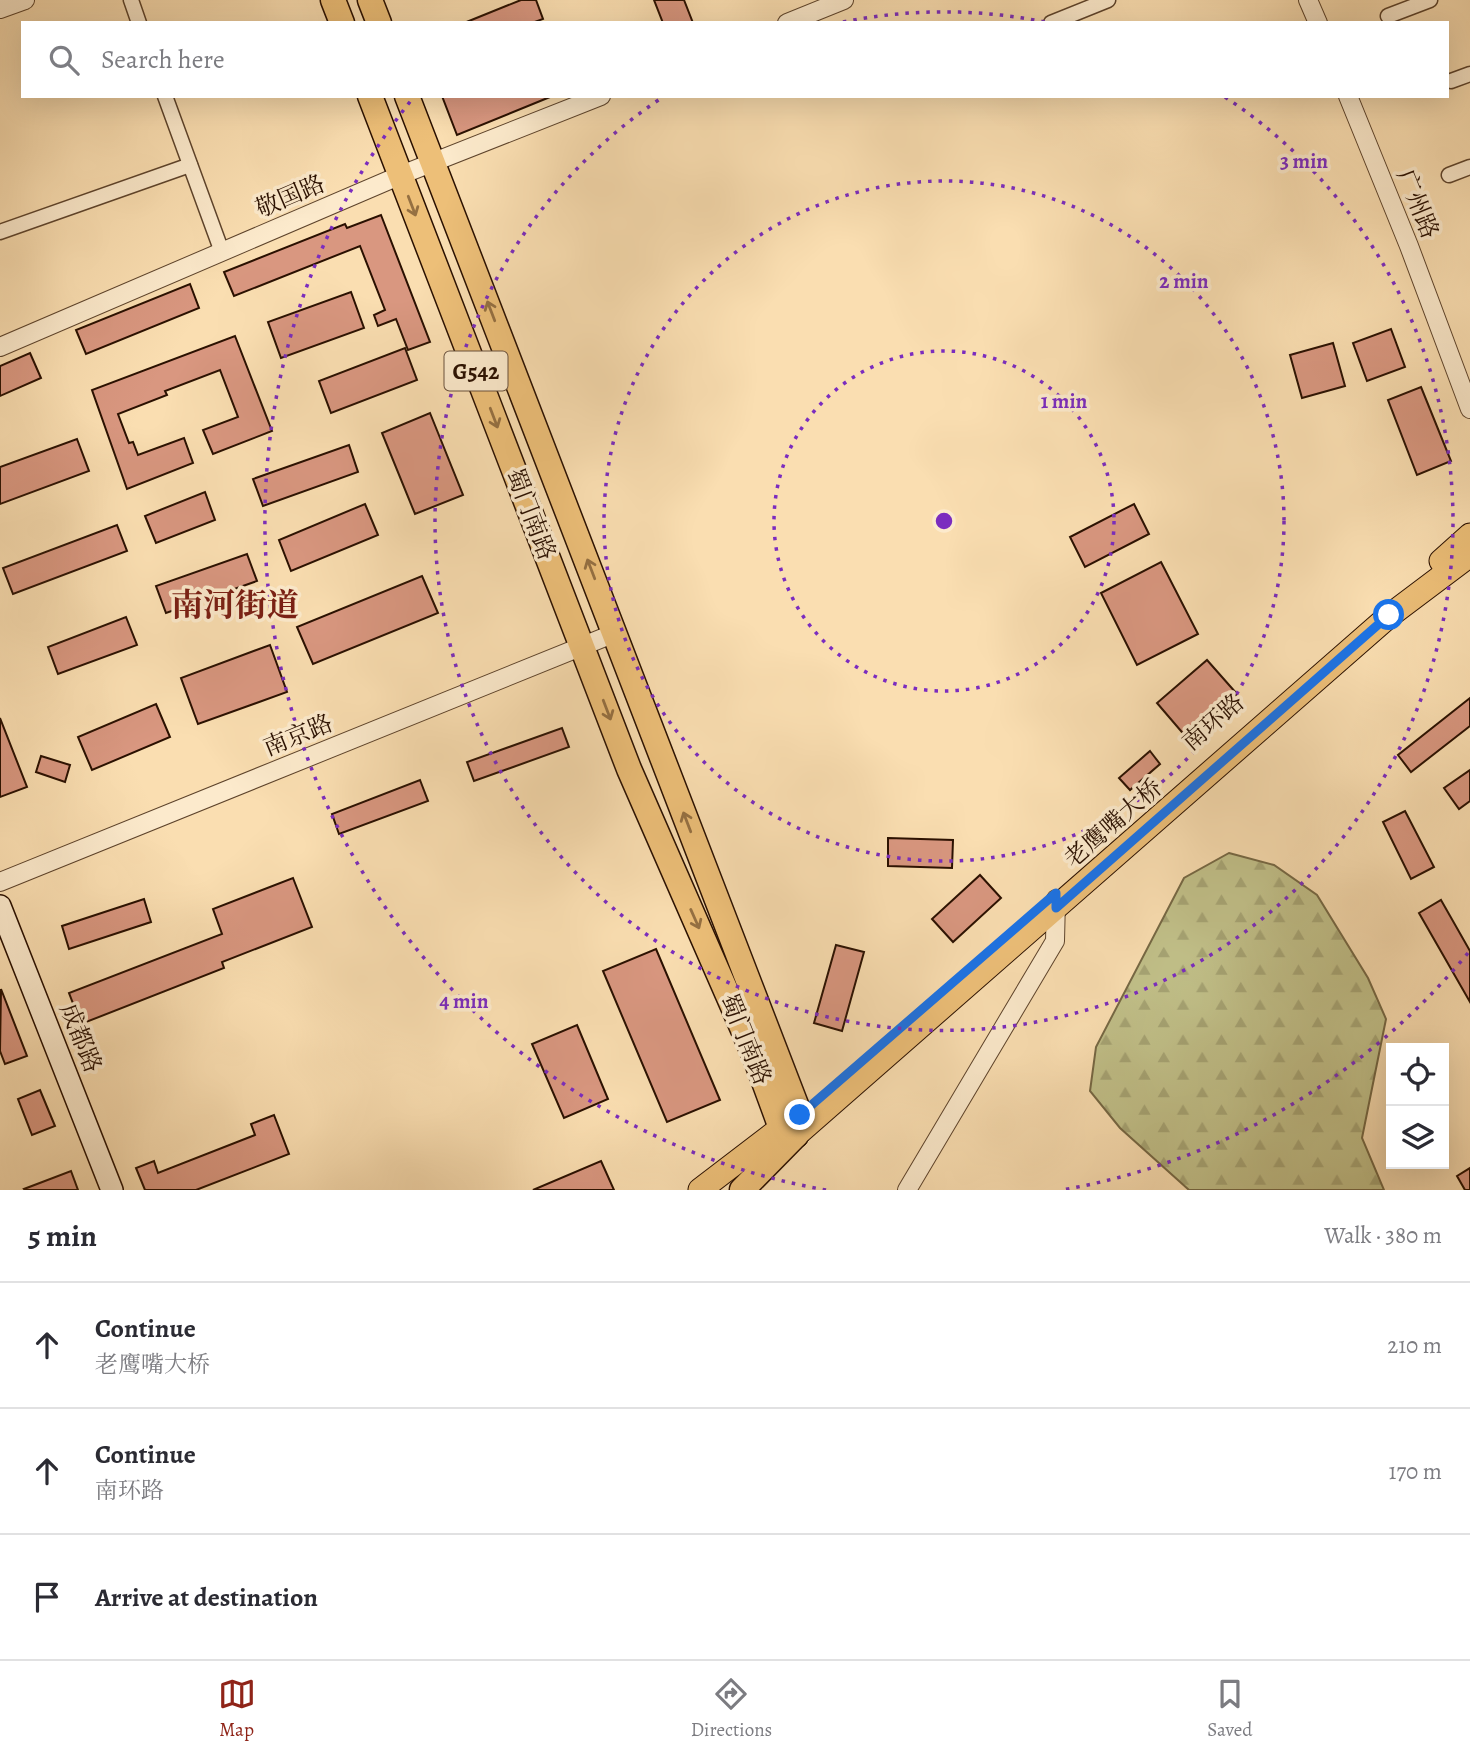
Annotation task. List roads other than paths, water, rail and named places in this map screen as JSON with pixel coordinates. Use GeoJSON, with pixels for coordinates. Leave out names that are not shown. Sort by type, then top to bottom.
{"type":"FeatureCollection","features":[{"type":"Feature","properties":{"kind":"highway"},"geometry":{"type":"LineString","coordinates":[[333,0],[341,21]]}},
{"type":"Feature","properties":{"kind":"highway"},"geometry":{"type":"LineString","coordinates":[[370,0],[378,21]]}},
{"type":"Feature","properties":{"kind":"highway","name":"蜀门南路"},"geometry":{"type":"LineString","coordinates":[[371,98],[629,769],[755,1057],[792,1126]]}},
{"type":"Feature","properties":{"kind":"highway","name":"蜀门南路"},"geometry":{"type":"LineString","coordinates":[[408,98],[615,633],[771,1047],[792,1126]]}},
{"type":"Feature","properties":{"kind":"highway"},"geometry":{"type":"LineString","coordinates":[[742,1190],[792,1126]]}},
{"type":"Feature","properties":{"kind":"main road","name":"南环路"},"geometry":{"type":"LineString","coordinates":[[792,1126],[1056,900],[1470,536]]}},
{"type":"Feature","properties":{"kind":"main road","name":"老鹰嘴大桥"},"geometry":{"type":"LineString","coordinates":[[1056,900],[1389,615],[1470,555]]}},
{"type":"Feature","properties":{"kind":"main road","name":"成都路"},"geometry":{"type":"LineString","coordinates":[[0,906],[112,1190]]}},
{"type":"Feature","properties":{"kind":"main road"},"geometry":{"type":"LineString","coordinates":[[700,1190],[792,1126]]}},
{"type":"Feature","properties":{"kind":"main road"},"geometry":{"type":"LineString","coordinates":[[732,1190],[792,1126]]}},
{"type":"Feature","properties":{"kind":"street"},"geometry":{"type":"LineString","coordinates":[[0,9],[25,0]]}},
{"type":"Feature","properties":{"kind":"street"},"geometry":{"type":"LineString","coordinates":[[131,0],[138,21]]}},
{"type":"Feature","properties":{"kind":"street"},"geometry":{"type":"LineString","coordinates":[[792,21],[845,0]]}},
{"type":"Feature","properties":{"kind":"street"},"geometry":{"type":"LineString","coordinates":[[1056,21],[1108,0]]}},
{"type":"Feature","properties":{"kind":"street"},"geometry":{"type":"LineString","coordinates":[[1308,0],[1317,21]]}},
{"type":"Feature","properties":{"kind":"street"},"geometry":{"type":"LineString","coordinates":[[1388,16],[1430,0]]}},
{"type":"Feature","properties":{"kind":"street"},"geometry":{"type":"LineString","coordinates":[[1451,81],[1470,74]]}},
{"type":"Feature","properties":{"kind":"street"},"geometry":{"type":"LineString","coordinates":[[166,98],[222,252]]}},
{"type":"Feature","properties":{"kind":"street","name":"敬国路"},"geometry":{"type":"LineString","coordinates":[[0,347],[401,175],[596,98]]}},
{"type":"Feature","properties":{"kind":"street","name":"广州路"},"geometry":{"type":"LineString","coordinates":[[1349,98],[1409,246],[1470,409]]}},
{"type":"Feature","properties":{"kind":"street"},"geometry":{"type":"LineString","coordinates":[[0,232],[190,165]]}},
{"type":"Feature","properties":{"kind":"street"},"geometry":{"type":"LineString","coordinates":[[1449,175],[1470,167]]}},
{"type":"Feature","properties":{"kind":"street","name":"南京路"},"geometry":{"type":"LineString","coordinates":[[0,882],[615,633]]}},
{"type":"Feature","properties":{"kind":"street"},"geometry":{"type":"LineString","coordinates":[[906,1190],[1055,941],[1056,900]]}},
{"type":"Feature","properties":{"kind":"district","name":"南河街道"},"geometry":{"type":"Point","coordinates":[235,605]}}]}
